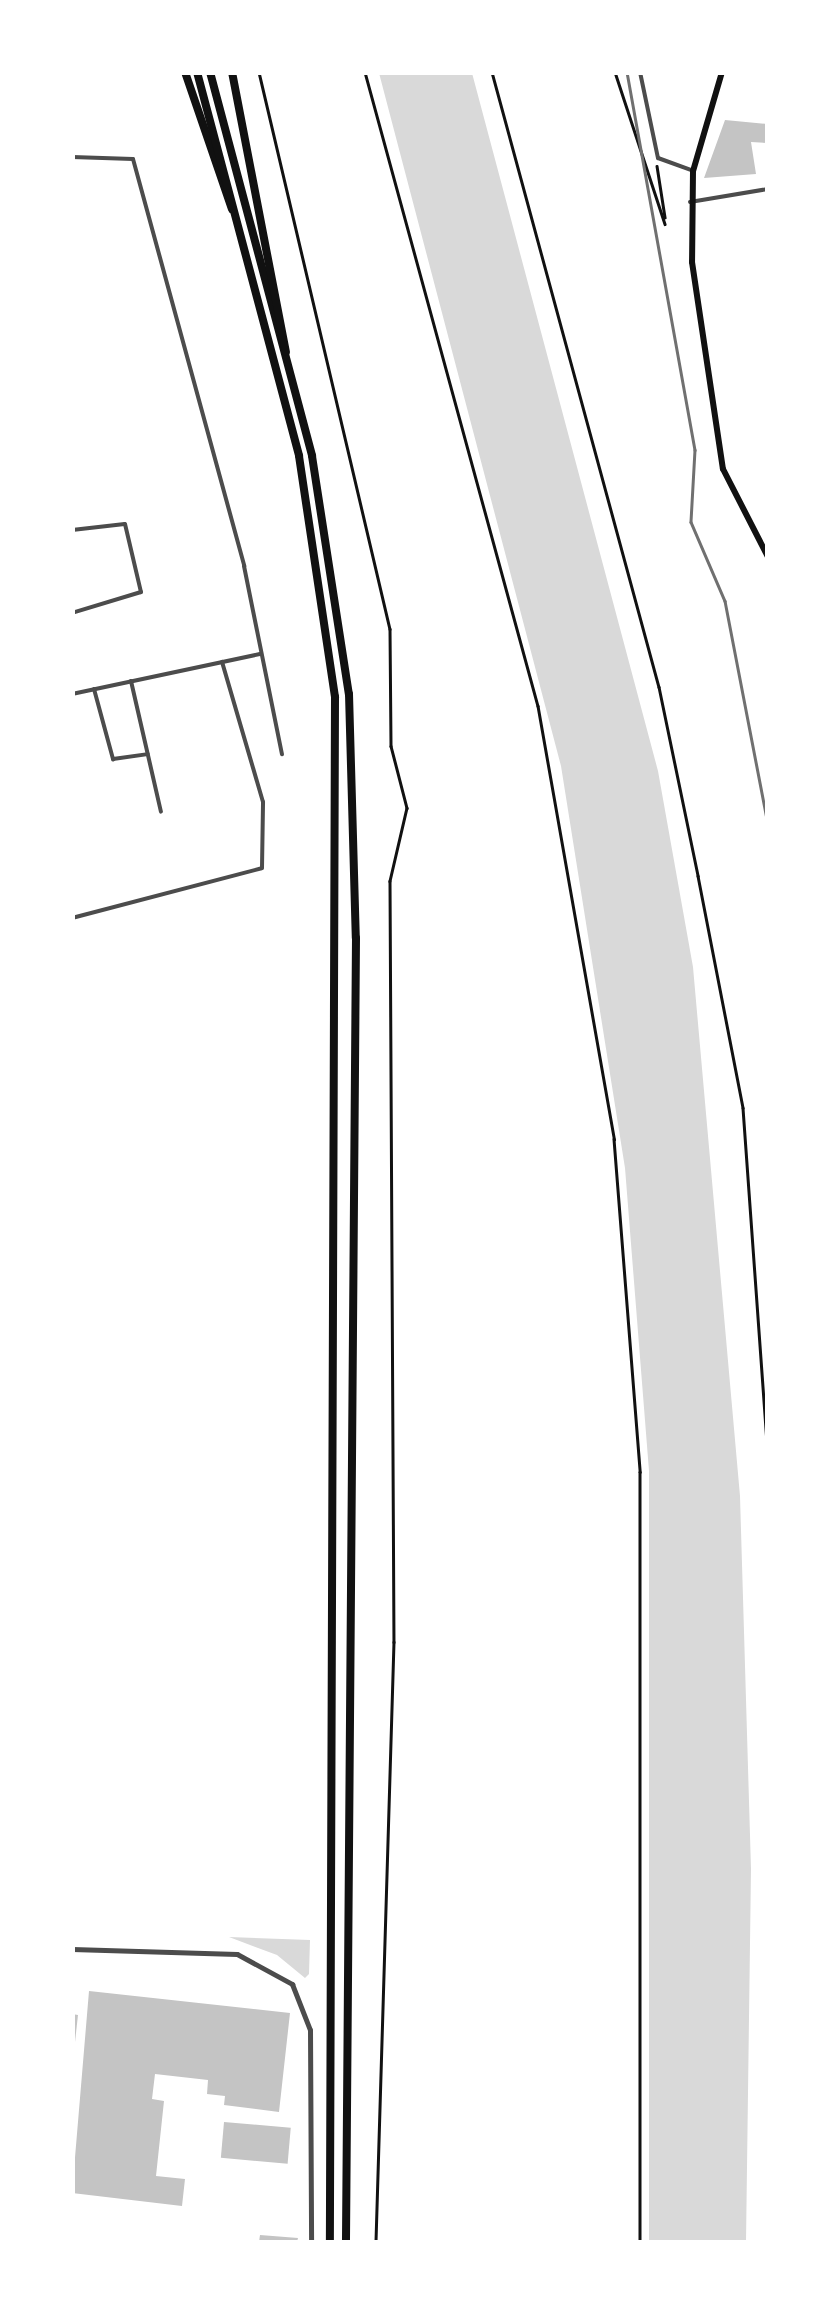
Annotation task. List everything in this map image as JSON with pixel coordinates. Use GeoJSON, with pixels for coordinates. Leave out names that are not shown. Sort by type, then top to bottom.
{"type":"FeatureCollection","features":[{"type":"Feature","properties":{"kind":"highway"},"geometry":{"type":"LineString","coordinates":[[185,72],[235,213]]}},
{"type":"Feature","properties":{"kind":"highway"},"geometry":{"type":"LineString","coordinates":[[197,72],[310,506],[335,697],[330,2242]]}},
{"type":"Feature","properties":{"kind":"highway"},"geometry":{"type":"LineString","coordinates":[[210,72],[286,353]]}},
{"type":"Feature","properties":{"kind":"highway"},"geometry":{"type":"LineString","coordinates":[[232,72],[338,600],[354,788],[346,2242]]}},
{"type":"Feature","properties":{"kind":"main road"},"geometry":{"type":"LineString","coordinates":[[722,72],[693,171],[690,202],[720,457],[768,557]]}},
{"type":"Feature","properties":{"kind":"street"},"geometry":{"type":"LineString","coordinates":[[640,72],[660,160],[693,171]]}},
{"type":"Feature","properties":{"kind":"street"},"geometry":{"type":"LineString","coordinates":[[72,157],[133,159],[282,754]]}},
{"type":"Feature","properties":{"kind":"street"},"geometry":{"type":"LineString","coordinates":[[690,202],[768,189]]}},
{"type":"Feature","properties":{"kind":"street"},"geometry":{"type":"LineString","coordinates":[[72,530],[125,524],[141,592],[72,613]]}},
{"type":"Feature","properties":{"kind":"street"},"geometry":{"type":"LineString","coordinates":[[72,694],[260,654]]}},
{"type":"Feature","properties":{"kind":"street"},"geometry":{"type":"LineString","coordinates":[[72,918],[262,868],[263,802],[222,662]]}},
{"type":"Feature","properties":{"kind":"street"},"geometry":{"type":"LineString","coordinates":[[131,682],[161,812]]}},
{"type":"Feature","properties":{"kind":"street"},"geometry":{"type":"LineString","coordinates":[[94,689],[113,758],[148,754]]}},
{"type":"Feature","properties":{"kind":"street"},"geometry":{"type":"LineString","coordinates":[[72,1949],[238,1954],[292,1984],[310,2030],[310,2242]]}},
{"type":"Feature","properties":{"kind":"path"},"geometry":{"type":"LineString","coordinates":[[258,72],[390,628],[391,746],[407,808],[390,881],[397,1152],[389,1941],[376,2242]]}},
{"type":"Feature","properties":{"kind":"path"},"geometry":{"type":"LineString","coordinates":[[364,72],[538,706],[614,1139],[640,1472],[640,2242]]}},
{"type":"Feature","properties":{"kind":"path"},"geometry":{"type":"LineString","coordinates":[[492,72],[659,687],[698,876],[743,1108],[768,1459]]}},
{"type":"Feature","properties":{"kind":"path"},"geometry":{"type":"LineString","coordinates":[[615,72],[665,224],[660,160]]}},
{"type":"Feature","properties":{"kind":"shaded area"},"geometry":{"type":"Polygon","coordinates":[[[379,73],[472,73],[658,771],[693,967],[740,1496],[751,1869],[746,2242],[649,2242],[649,1471],[625,1168],[561,766],[379,73]]]}},
{"type":"Feature","properties":{"kind":"shaded area"},"geometry":{"type":"Polygon","coordinates":[[[229,1937],[310,1940],[309,1974],[305,1978],[277,1955],[229,1937]]]}},
{"type":"Feature","properties":{"kind":"building"},"geometry":{"type":"Polygon","coordinates":[[[725,120],[768,124],[768,143],[751,142],[756,174],[704,178],[725,120]]]}},
{"type":"Feature","properties":{"kind":"building"},"geometry":{"type":"Polygon","coordinates":[[[89,1991],[290,2013],[279,2112],[224,2105],[225,2096],[207,2094],[208,2080],[155,2074],[152,2099],[164,2101],[156,2176],[185,2179],[182,2206],[72,2193],[89,1991]]]}},
{"type":"Feature","properties":{"kind":"building"},"geometry":{"type":"Polygon","coordinates":[[[72,2014],[78,2015],[75,2042],[72,2042],[72,2014]]]}},
{"type":"Feature","properties":{"kind":"building"},"geometry":{"type":"Polygon","coordinates":[[[224,2122],[291,2128],[288,2164],[221,2158],[224,2122]]]}},
{"type":"Feature","properties":{"kind":"building"},"geometry":{"type":"Polygon","coordinates":[[[260,2235],[298,2238],[297,2242],[259,2242],[260,2235]]]}},
{"type":"Feature","properties":{"kind":"railway"},"geometry":{"type":"LineString","coordinates":[[627,72],[695,450],[691,522],[725,601],[768,824]]}}]}
